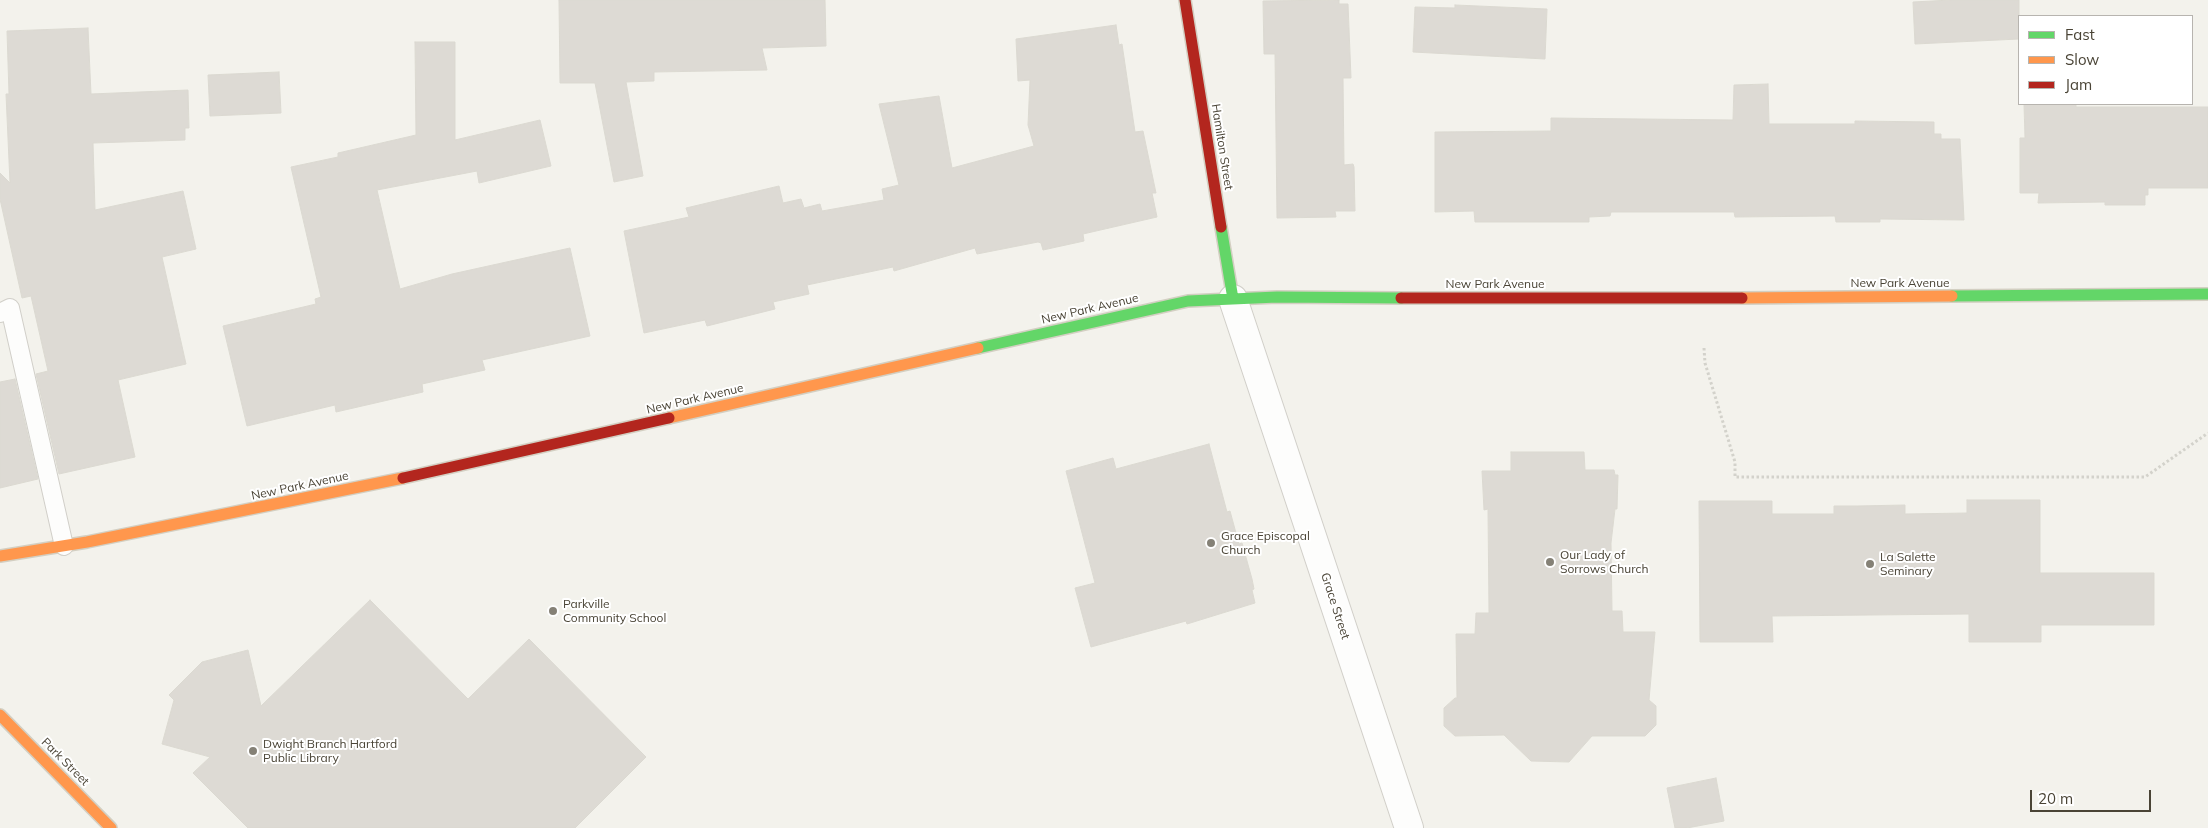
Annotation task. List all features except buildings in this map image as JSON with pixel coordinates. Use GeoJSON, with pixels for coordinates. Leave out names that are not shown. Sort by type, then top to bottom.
{"type":"FeatureCollection","features":[{"type":"Feature","properties":{"kind":"main road","name":"Hamilton Street"},"geometry":{"type":"LineString","coordinates":[[1184,0],[1233,299]]}},
{"type":"Feature","properties":{"kind":"main road","name":"New Park Avenue"},"geometry":{"type":"LineString","coordinates":[[0,556],[64,546],[340,492],[1188,301],[1277,297],[1654,299],[2208,294]]}},
{"type":"Feature","properties":{"kind":"main road","name":"Park Street"},"geometry":{"type":"LineString","coordinates":[[0,715],[111,828]]}},
{"type":"Feature","properties":{"kind":"street","name":"Grace Street"},"geometry":{"type":"LineString","coordinates":[[1233,299],[1409,828]]}},
{"type":"Feature","properties":{"kind":"lane"},"geometry":{"type":"LineString","coordinates":[[0,313],[10,308],[64,546]]}},
{"type":"Feature","properties":{"kind":"path"},"geometry":{"type":"LineString","coordinates":[[1704,348],[1705,363],[1735,462],[1735,477],[2144,477],[2208,433]]}},
{"type":"Feature","properties":{"kind":"traffic: fast"},"geometry":{"type":"LineString","coordinates":[[1221,227],[1233,299]]}},
{"type":"Feature","properties":{"kind":"traffic: fast"},"geometry":{"type":"LineString","coordinates":[[1952,296],[2208,294]]}},
{"type":"Feature","properties":{"kind":"traffic: fast"},"geometry":{"type":"LineString","coordinates":[[978,348],[1188,301],[1277,297],[1401,298]]}},
{"type":"Feature","properties":{"kind":"traffic: slow"},"geometry":{"type":"LineString","coordinates":[[1742,298],[1952,296]]}},
{"type":"Feature","properties":{"kind":"traffic: slow"},"geometry":{"type":"LineString","coordinates":[[669,418],[978,348]]}},
{"type":"Feature","properties":{"kind":"traffic: slow"},"geometry":{"type":"LineString","coordinates":[[0,556],[87,542],[403,478]]}},
{"type":"Feature","properties":{"kind":"traffic: slow"},"geometry":{"type":"LineString","coordinates":[[0,715],[111,828]]}},
{"type":"Feature","properties":{"kind":"traffic: jam"},"geometry":{"type":"LineString","coordinates":[[1185,0],[1221,227]]}},
{"type":"Feature","properties":{"kind":"traffic: jam"},"geometry":{"type":"LineString","coordinates":[[1401,298],[1742,298]]}},
{"type":"Feature","properties":{"kind":"traffic: jam"},"geometry":{"type":"LineString","coordinates":[[403,478],[669,418]]}},
{"type":"Feature","properties":{"kind":"place","name":"Grace Episcopal Church"},"geometry":{"type":"Point","coordinates":[1211,543]}},
{"type":"Feature","properties":{"kind":"place","name":"Our Lady of Sorrows Church"},"geometry":{"type":"Point","coordinates":[1550,562]}},
{"type":"Feature","properties":{"kind":"place","name":"La Salette Seminary"},"geometry":{"type":"Point","coordinates":[1870,564]}},
{"type":"Feature","properties":{"kind":"place","name":"Parkville Community School"},"geometry":{"type":"Point","coordinates":[553,611]}},
{"type":"Feature","properties":{"kind":"place","name":"Dwight Branch Hartford Public Library"},"geometry":{"type":"Point","coordinates":[253,751]}}]}
